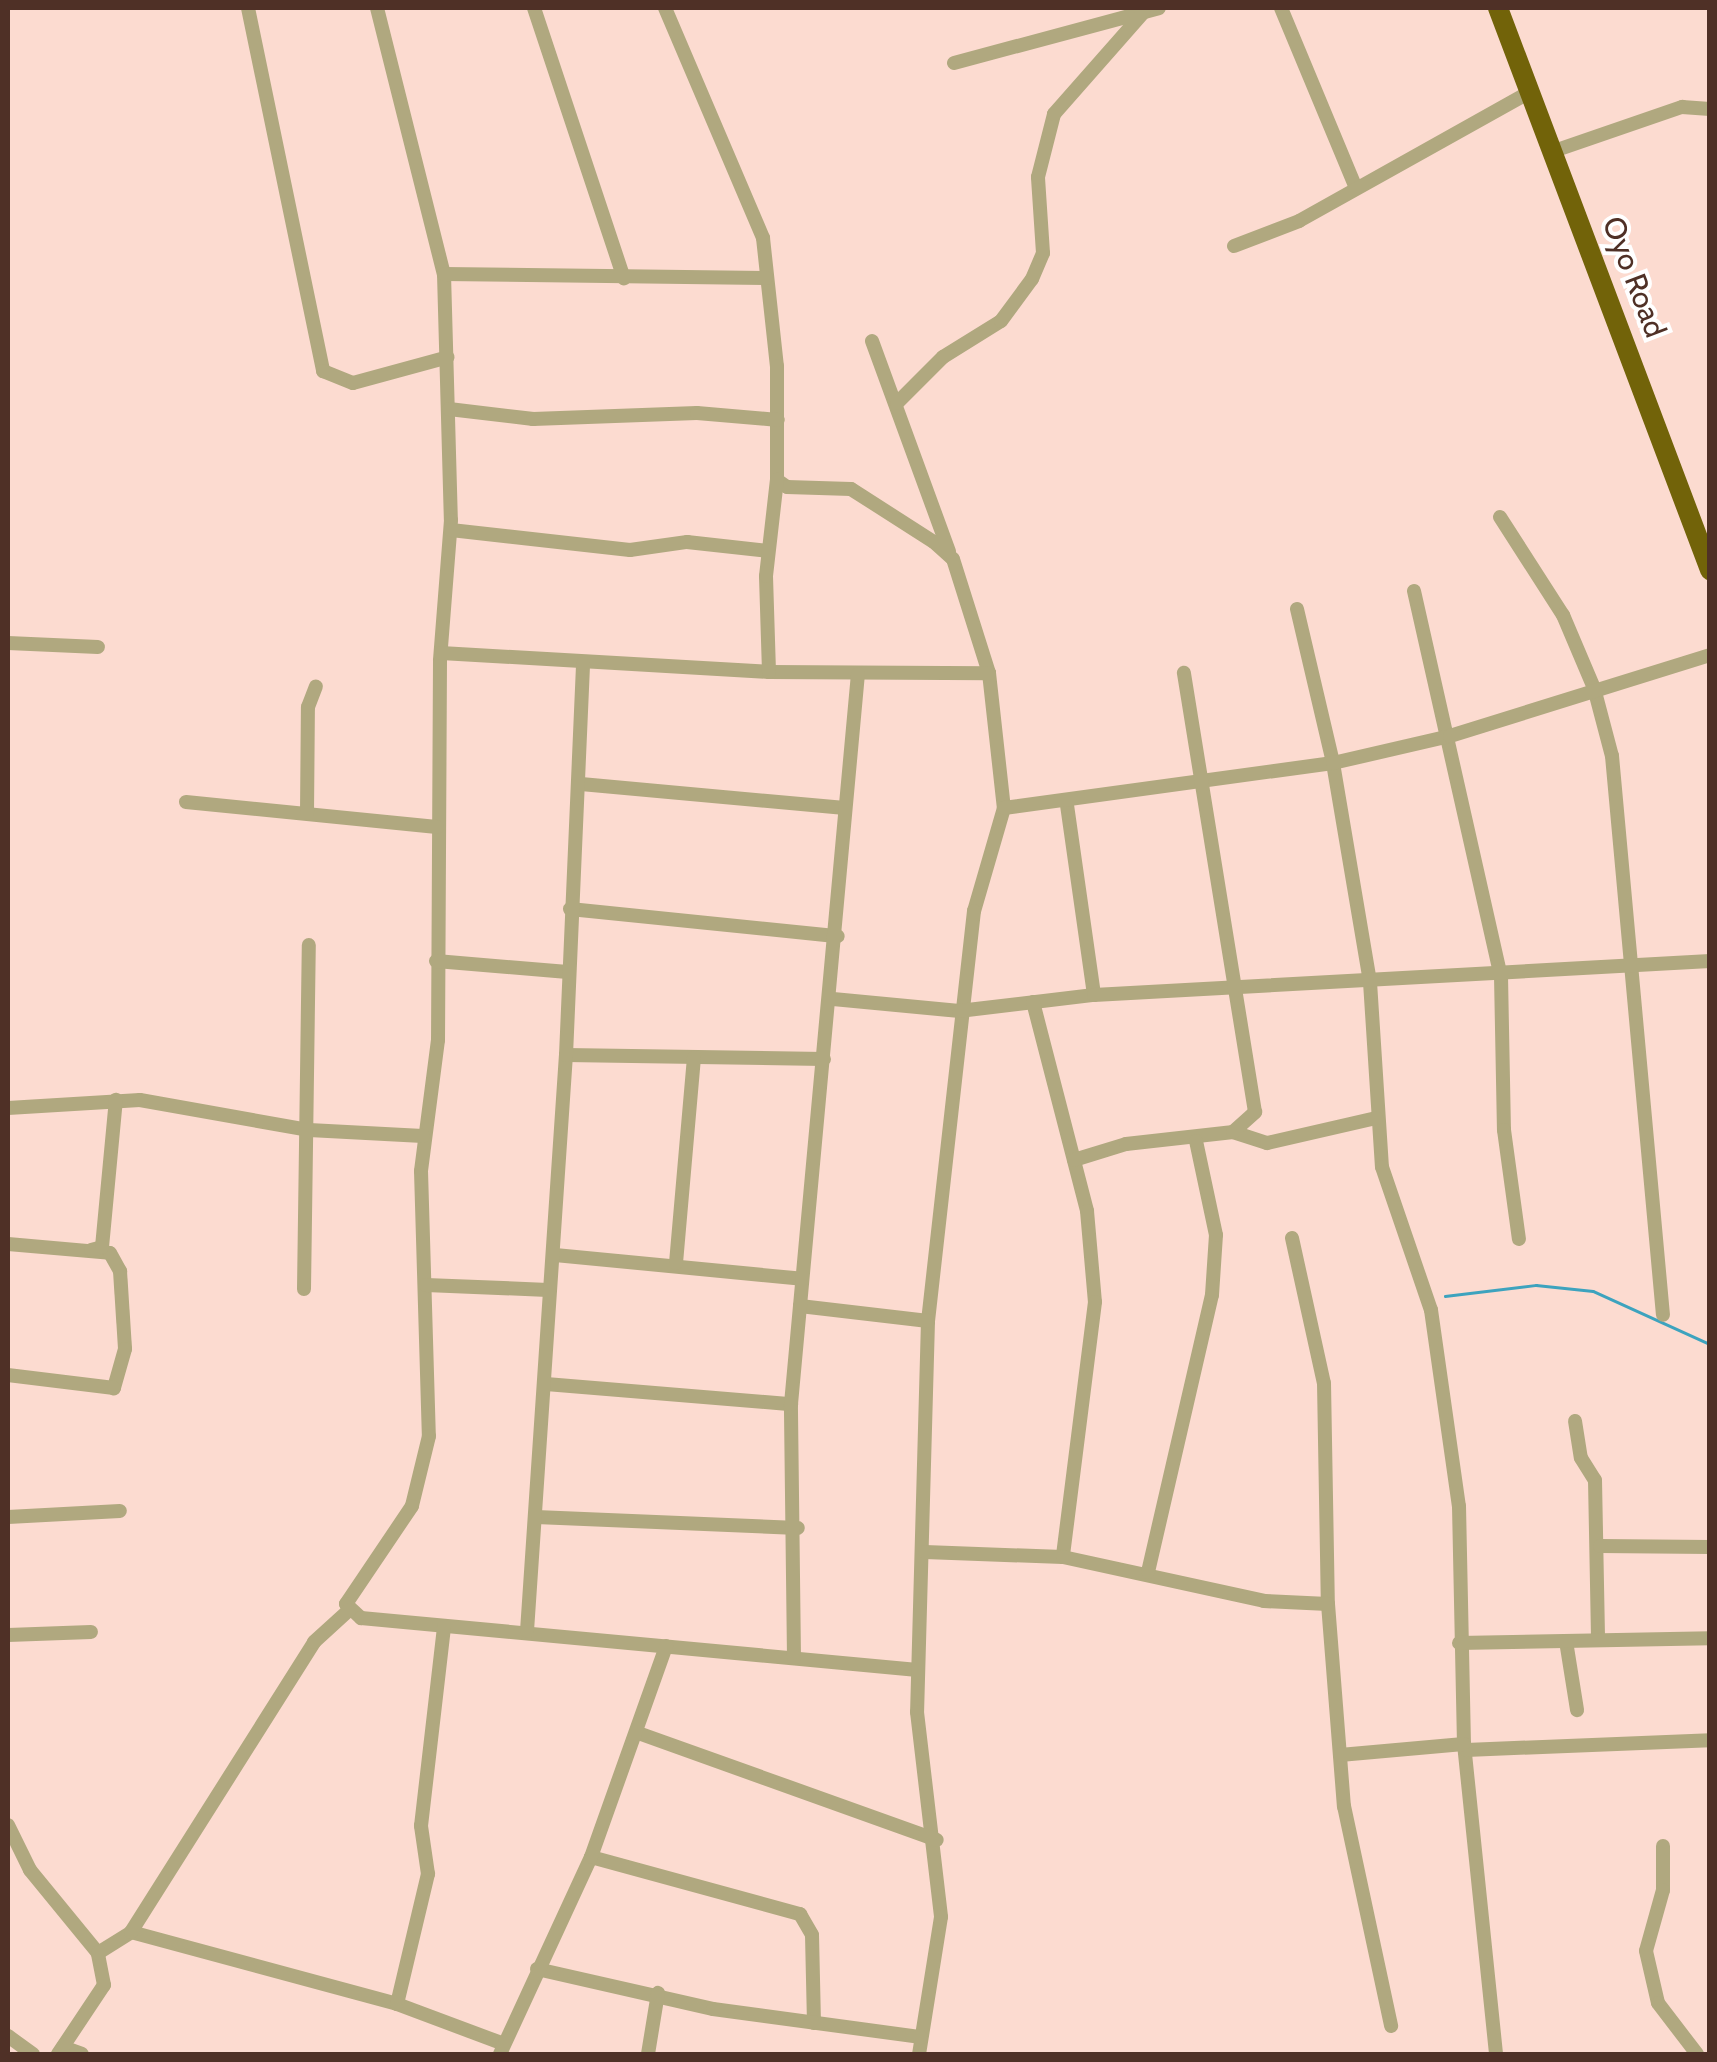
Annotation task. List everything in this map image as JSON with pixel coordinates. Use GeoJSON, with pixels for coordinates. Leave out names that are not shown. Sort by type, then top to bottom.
{"type":"FeatureCollection","features":[{"type":"Feature","properties":{"kind":"highway","name":"Oyo Road"},"geometry":{"type":"LineString","coordinates":[[1498,8],[1710,570]]}},
{"type":"Feature","properties":{"kind":"street"},"geometry":{"type":"LineString","coordinates":[[248,8],[323,372],[353,383],[448,357]]}},
{"type":"Feature","properties":{"kind":"street"},"geometry":{"type":"LineString","coordinates":[[349,1610],[348,1596],[412,1506],[427,1456],[424,1136],[438,1040],[441,653],[450,530],[444,274],[377,8]]}},
{"type":"Feature","properties":{"kind":"street"},"geometry":{"type":"LineString","coordinates":[[534,8],[624,278]]}},
{"type":"Feature","properties":{"kind":"street"},"geometry":{"type":"LineString","coordinates":[[665,8],[764,238],[778,420],[777,480],[768,550],[769,672]]}},
{"type":"Feature","properties":{"kind":"street"},"geometry":{"type":"LineString","coordinates":[[1078,26],[1082,8]]}},
{"type":"Feature","properties":{"kind":"street"},"geometry":{"type":"LineString","coordinates":[[954,63],[1078,26],[1159,8]]}},
{"type":"Feature","properties":{"kind":"street"},"geometry":{"type":"LineString","coordinates":[[1281,8],[1355,186]]}},
{"type":"Feature","properties":{"kind":"street"},"geometry":{"type":"LineString","coordinates":[[896,403],[942,357],[1001,321],[1032,279],[1044,253],[1038,177],[1054,114],[1144,13]]}},
{"type":"Feature","properties":{"kind":"street"},"geometry":{"type":"LineString","coordinates":[[1234,246],[1298,221],[1530,92]]}},
{"type":"Feature","properties":{"kind":"street"},"geometry":{"type":"LineString","coordinates":[[1551,152],[1682,107],[1710,109]]}},
{"type":"Feature","properties":{"kind":"street"},"geometry":{"type":"LineString","coordinates":[[444,274],[766,278]]}},
{"type":"Feature","properties":{"kind":"street"},"geometry":{"type":"LineString","coordinates":[[872,341],[952,559],[989,674],[1004,808],[974,911],[959,1011],[928,1321],[918,1670],[937,1840],[940,1938],[919,2054]]}},
{"type":"Feature","properties":{"kind":"street"},"geometry":{"type":"LineString","coordinates":[[449,409],[533,419],[697,413],[778,420]]}},
{"type":"Feature","properties":{"kind":"street"},"geometry":{"type":"LineString","coordinates":[[777,480],[787,487],[850,489],[952,559]]}},
{"type":"Feature","properties":{"kind":"street"},"geometry":{"type":"LineString","coordinates":[[1500,517],[1542,572],[1594,688],[1623,825],[1663,1315]]}},
{"type":"Feature","properties":{"kind":"street"},"geometry":{"type":"LineString","coordinates":[[450,530],[630,550],[688,542],[768,550]]}},
{"type":"Feature","properties":{"kind":"street"},"geometry":{"type":"LineString","coordinates":[[1414,591],[1450,736],[1500,976],[1504,1130],[1519,1239]]}},
{"type":"Feature","properties":{"kind":"street"},"geometry":{"type":"LineString","coordinates":[[1297,609],[1333,763],[1370,982],[1376,1118],[1388,1199],[1432,1310],[1459,1506],[1458,1644],[1496,2054]]}},
{"type":"Feature","properties":{"kind":"street"},"geometry":{"type":"LineString","coordinates":[[8,643],[98,647]]}},
{"type":"Feature","properties":{"kind":"street"},"geometry":{"type":"LineString","coordinates":[[441,653],[769,672],[989,674]]}},
{"type":"Feature","properties":{"kind":"street"},"geometry":{"type":"LineString","coordinates":[[1004,808],[1067,805],[1333,763],[1450,736],[1710,655]]}},
{"type":"Feature","properties":{"kind":"street"},"geometry":{"type":"LineString","coordinates":[[527,1631],[546,1384],[548,1290],[555,1255],[570,909],[581,784],[583,664]]}},
{"type":"Feature","properties":{"kind":"street"},"geometry":{"type":"LineString","coordinates":[[1074,1160],[1126,1144],[1196,1141],[1233,1132],[1254,1112],[1230,988],[1184,673]]}},
{"type":"Feature","properties":{"kind":"street"},"geometry":{"type":"LineString","coordinates":[[794,1658],[798,1528],[791,1404],[833,999],[858,674]]}},
{"type":"Feature","properties":{"kind":"street"},"geometry":{"type":"LineString","coordinates":[[307,813],[308,706],[316,686]]}},
{"type":"Feature","properties":{"kind":"street"},"geometry":{"type":"LineString","coordinates":[[581,784],[846,808]]}},
{"type":"Feature","properties":{"kind":"street"},"geometry":{"type":"LineString","coordinates":[[186,802],[437,827]]}},
{"type":"Feature","properties":{"kind":"street"},"geometry":{"type":"LineString","coordinates":[[1067,805],[1094,996]]}},
{"type":"Feature","properties":{"kind":"street"},"geometry":{"type":"LineString","coordinates":[[570,909],[838,936]]}},
{"type":"Feature","properties":{"kind":"street"},"geometry":{"type":"LineString","coordinates":[[304,1289],[309,945]]}},
{"type":"Feature","properties":{"kind":"street"},"geometry":{"type":"LineString","coordinates":[[436,961],[568,972]]}},
{"type":"Feature","properties":{"kind":"street"},"geometry":{"type":"LineString","coordinates":[[833,999],[959,1011],[1094,996],[1500,976],[1710,961]]}},
{"type":"Feature","properties":{"kind":"street"},"geometry":{"type":"LineString","coordinates":[[1034,1002],[1074,1160],[1095,1302],[1063,1557]]}},
{"type":"Feature","properties":{"kind":"street"},"geometry":{"type":"LineString","coordinates":[[566,1056],[824,1060]]}},
{"type":"Feature","properties":{"kind":"street"},"geometry":{"type":"LineString","coordinates":[[676,1263],[694,1058]]}},
{"type":"Feature","properties":{"kind":"street"},"geometry":{"type":"LineString","coordinates":[[8,1108],[116,1100],[308,1130],[424,1136]]}},
{"type":"Feature","properties":{"kind":"street"},"geometry":{"type":"LineString","coordinates":[[90,1251],[102,1247],[116,1100]]}},
{"type":"Feature","properties":{"kind":"street"},"geometry":{"type":"LineString","coordinates":[[1233,1132],[1267,1143],[1376,1118]]}},
{"type":"Feature","properties":{"kind":"street"},"geometry":{"type":"LineString","coordinates":[[1148,1572],[1212,1295],[1216,1235],[1196,1141]]}},
{"type":"Feature","properties":{"kind":"street"},"geometry":{"type":"LineString","coordinates":[[1292,1238],[1324,1383],[1328,1604],[1347,1825],[1391,2026]]}},
{"type":"Feature","properties":{"kind":"street"},"geometry":{"type":"LineString","coordinates":[[8,1244],[110,1253],[120,1270],[125,1349],[117,1387],[8,1375]]}},
{"type":"Feature","properties":{"kind":"street"},"geometry":{"type":"LineString","coordinates":[[555,1255],[676,1263],[802,1279]]}},
{"type":"Feature","properties":{"kind":"street"},"geometry":{"type":"LineString","coordinates":[[426,1285],[548,1290]]}},
{"type":"Feature","properties":{"kind":"street"},"geometry":{"type":"LineString","coordinates":[[800,1306],[928,1321]]}},
{"type":"Feature","properties":{"kind":"street"},"geometry":{"type":"LineString","coordinates":[[546,1384],[791,1404]]}},
{"type":"Feature","properties":{"kind":"street"},"geometry":{"type":"LineString","coordinates":[[1576,1422],[1581,1458],[1595,1480],[1600,1546],[1598,1640]]}},
{"type":"Feature","properties":{"kind":"street"},"geometry":{"type":"LineString","coordinates":[[8,1517],[120,1511]]}},
{"type":"Feature","properties":{"kind":"street"},"geometry":{"type":"LineString","coordinates":[[536,1516],[798,1528]]}},
{"type":"Feature","properties":{"kind":"street"},"geometry":{"type":"LineString","coordinates":[[1600,1546],[1710,1547]]}},
{"type":"Feature","properties":{"kind":"street"},"geometry":{"type":"LineString","coordinates":[[924,1552],[1063,1557],[1148,1572],[1264,1601],[1328,1604]]}},
{"type":"Feature","properties":{"kind":"street"},"geometry":{"type":"LineString","coordinates":[[349,1610],[444,1626],[918,1670]]}},
{"type":"Feature","properties":{"kind":"street"},"geometry":{"type":"LineString","coordinates":[[98,1953],[131,1932],[314,1642],[349,1610]]}},
{"type":"Feature","properties":{"kind":"street"},"geometry":{"type":"LineString","coordinates":[[397,2004],[428,1874],[421,1826],[444,1626]]}},
{"type":"Feature","properties":{"kind":"street"},"geometry":{"type":"LineString","coordinates":[[8,1635],[91,1632]]}},
{"type":"Feature","properties":{"kind":"street"},"geometry":{"type":"LineString","coordinates":[[1458,1644],[1710,1638]]}},
{"type":"Feature","properties":{"kind":"street"},"geometry":{"type":"LineString","coordinates":[[1566,1641],[1577,1710]]}},
{"type":"Feature","properties":{"kind":"street"},"geometry":{"type":"LineString","coordinates":[[131,1932],[397,2004],[502,2049],[591,1857],[641,1734],[666,1646]]}},
{"type":"Feature","properties":{"kind":"street"},"geometry":{"type":"LineString","coordinates":[[641,1734],[937,1840]]}},
{"type":"Feature","properties":{"kind":"street"},"geometry":{"type":"LineString","coordinates":[[1340,1755],[1710,1740]]}},
{"type":"Feature","properties":{"kind":"street"},"geometry":{"type":"LineString","coordinates":[[8,1825],[30,1870],[98,1953],[104,1985],[61,2051],[82,2054]]}},
{"type":"Feature","properties":{"kind":"street"},"geometry":{"type":"LineString","coordinates":[[1662,1846],[1662,1890],[1646,1951],[1658,2003],[1696,2054]]}},
{"type":"Feature","properties":{"kind":"street"},"geometry":{"type":"LineString","coordinates":[[591,1857],[800,1914],[812,1935],[814,2023]]}},
{"type":"Feature","properties":{"kind":"street"},"geometry":{"type":"LineString","coordinates":[[537,1969],[814,2023],[921,2037]]}},
{"type":"Feature","properties":{"kind":"street"},"geometry":{"type":"LineString","coordinates":[[648,2054],[658,1993]]}},
{"type":"Feature","properties":{"kind":"street"},"geometry":{"type":"LineString","coordinates":[[8,2036],[33,2054]]}},
{"type":"Feature","properties":{"kind":"waterway"},"geometry":{"type":"LineString","coordinates":[[1445,1296],[1536,1285],[1593,1291],[1710,1344]]}}]}
